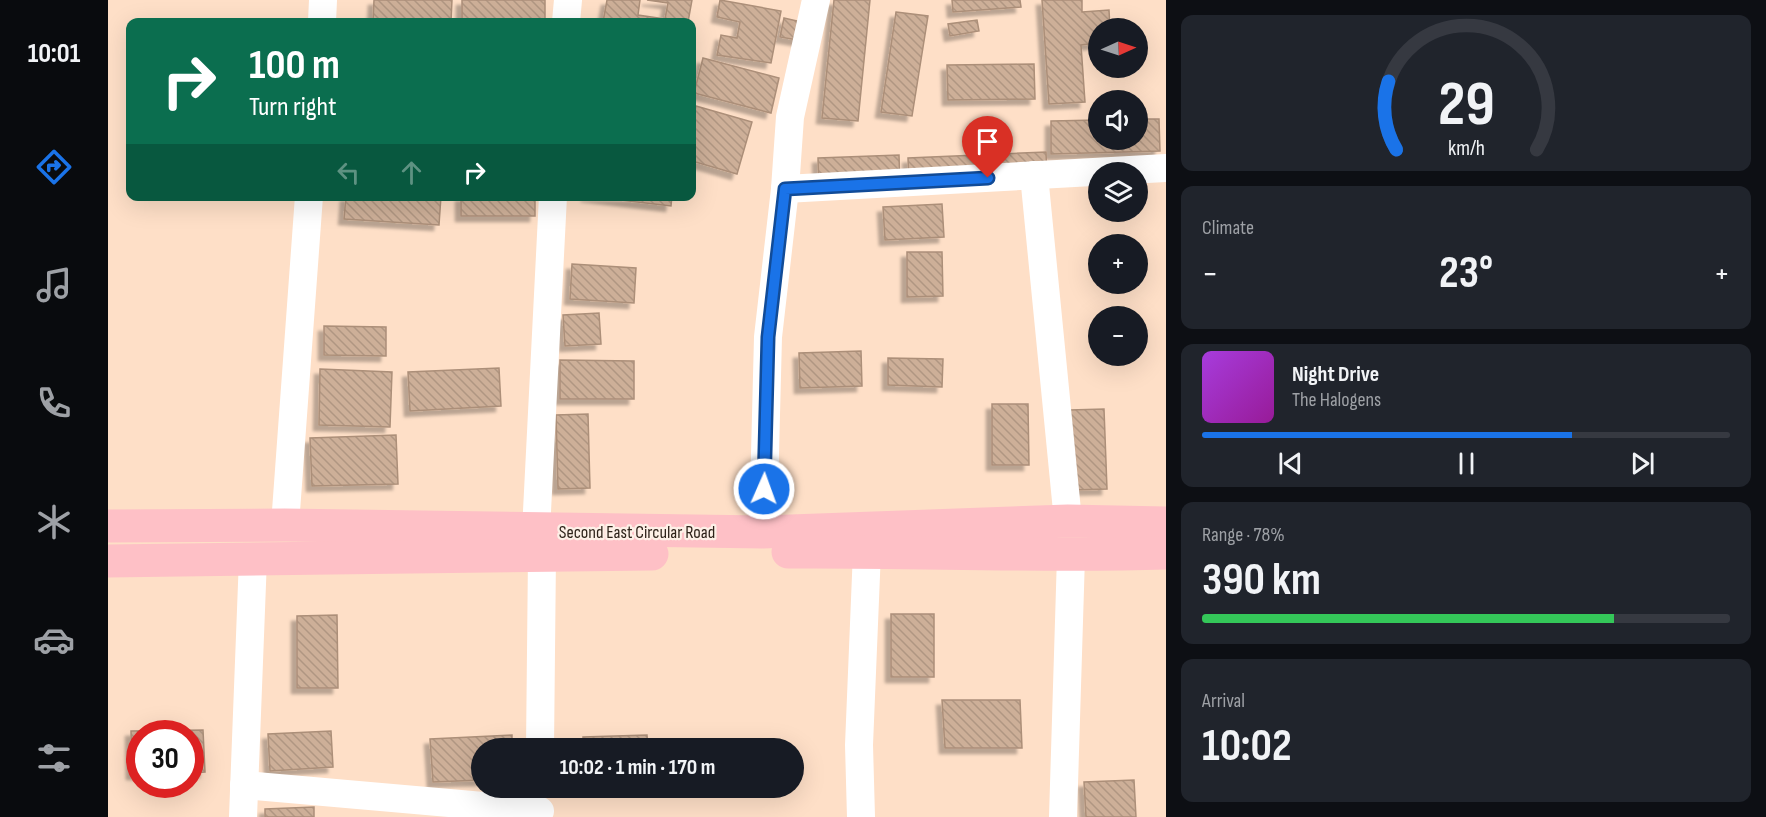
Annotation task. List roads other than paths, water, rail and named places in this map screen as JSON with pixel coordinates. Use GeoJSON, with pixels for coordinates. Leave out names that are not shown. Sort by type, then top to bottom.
{"type":"FeatureCollection","features":[{"type":"Feature","properties":{"kind":"main road","name":"Second East Circular Road"},"geometry":{"type":"LineString","coordinates":[[108,561],[253,558],[763,532],[1068,521],[1166,523]]}},
{"type":"Feature","properties":{"kind":"main road","name":"Second East Circular Road"},"geometry":{"type":"LineString","coordinates":[[108,526],[285,525],[539,543],[1071,556],[1166,553]]}},
{"type":"Feature","properties":{"kind":"street"},"geometry":{"type":"LineString","coordinates":[[322,18],[324,0]]}},
{"type":"Feature","properties":{"kind":"street"},"geometry":{"type":"LineString","coordinates":[[566,18],[568,0]]}},
{"type":"Feature","properties":{"kind":"street"},"geometry":{"type":"LineString","coordinates":[[763,532],[768,337],[785,189],[790,117],[816,0]]}},
{"type":"Feature","properties":{"kind":"street"},"geometry":{"type":"LineString","coordinates":[[785,189],[1166,168]]}},
{"type":"Feature","properties":{"kind":"street"},"geometry":{"type":"LineString","coordinates":[[1034,175],[1068,521]]}},
{"type":"Feature","properties":{"kind":"street"},"geometry":{"type":"LineString","coordinates":[[285,525],[309,201]]}},
{"type":"Feature","properties":{"kind":"street"},"geometry":{"type":"LineString","coordinates":[[540,738],[539,543],[553,201]]}},
{"type":"Feature","properties":{"kind":"street"},"geometry":{"type":"LineString","coordinates":[[861,817],[859,745],[867,551]]}},
{"type":"Feature","properties":{"kind":"street"},"geometry":{"type":"LineString","coordinates":[[1063,817],[1071,556]]}},
{"type":"Feature","properties":{"kind":"street"},"geometry":{"type":"LineString","coordinates":[[243,817],[253,558]]}},
{"type":"Feature","properties":{"kind":"street"},"geometry":{"type":"LineString","coordinates":[[244,785],[540,805]]}}]}
